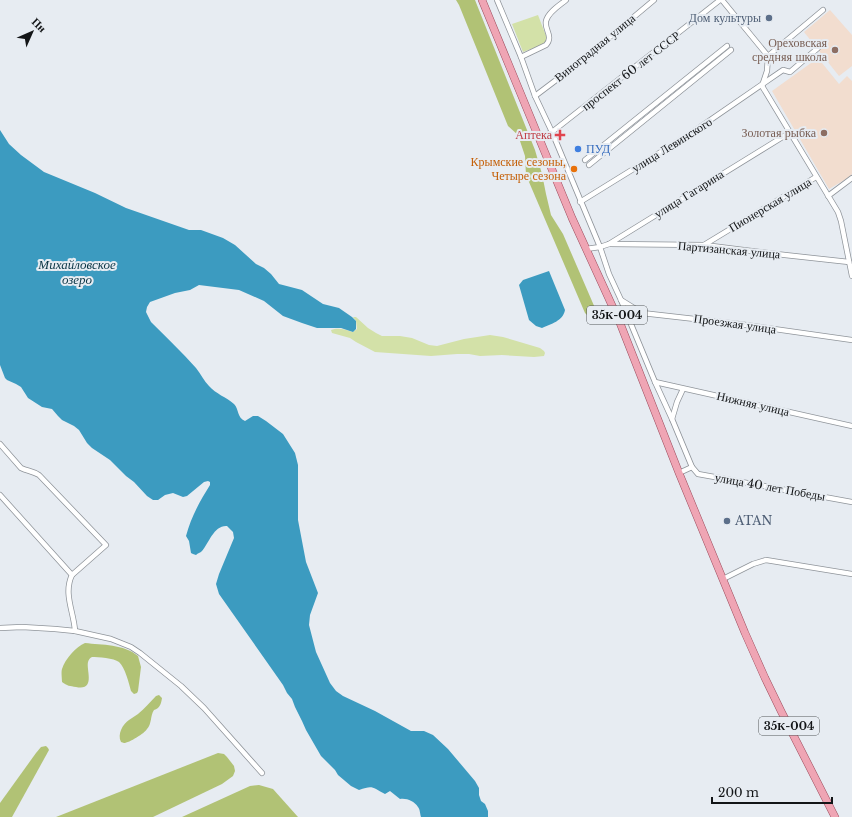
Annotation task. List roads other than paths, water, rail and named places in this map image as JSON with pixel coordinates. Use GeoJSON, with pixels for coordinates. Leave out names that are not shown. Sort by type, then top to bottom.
{"type":"FeatureCollection","features":[{"type":"Feature","properties":{"kind":"main road","name":"35К-004"},"geometry":{"type":"LineString","coordinates":[[482,0],[586,249],[620,323],[679,473],[765,678],[835,817]]}},
{"type":"Feature","properties":{"kind":"street"},"geometry":{"type":"LineString","coordinates":[[497,0],[600,247],[609,274],[692,467],[679,473]]}},
{"type":"Feature","properties":{"kind":"street"},"geometry":{"type":"LineString","coordinates":[[521,57],[546,45],[549,42],[550,39],[546,26],[546,20],[552,11],[566,0]]}},
{"type":"Feature","properties":{"kind":"street","name":"Виноградная улица"},"geometry":{"type":"LineString","coordinates":[[536,96],[580,62],[654,0]]}},
{"type":"Feature","properties":{"kind":"street","name":"проспект 60 лет СССР"},"geometry":{"type":"LineString","coordinates":[[539,138],[552,132],[721,0]]}},
{"type":"Feature","properties":{"kind":"street"},"geometry":{"type":"LineString","coordinates":[[721,0],[768,56],[767,71],[762,86],[838,212],[852,276]]}},
{"type":"Feature","properties":{"kind":"street"},"geometry":{"type":"LineString","coordinates":[[768,56],[823,10]]}},
{"type":"Feature","properties":{"kind":"street"},"geometry":{"type":"LineString","coordinates":[[585,160],[729,48],[638,126],[589,165]]}},
{"type":"Feature","properties":{"kind":"street","name":"улица Левинского"},"geometry":{"type":"LineString","coordinates":[[580,202],[690,134],[762,86],[783,70],[790,72],[818,48]]}},
{"type":"Feature","properties":{"kind":"street"},"geometry":{"type":"LineString","coordinates":[[634,121],[638,126]]}},
{"type":"Feature","properties":{"kind":"street","name":"улица Гагарина"},"geometry":{"type":"LineString","coordinates":[[586,249],[609,244],[790,132]]}},
{"type":"Feature","properties":{"kind":"street"},"geometry":{"type":"LineString","coordinates":[[597,150],[601,155]]}},
{"type":"Feature","properties":{"kind":"street","name":"Пионерская улица"},"geometry":{"type":"LineString","coordinates":[[704,245],[816,177]]}},
{"type":"Feature","properties":{"kind":"street"},"geometry":{"type":"LineString","coordinates":[[828,196],[851,181]]}},
{"type":"Feature","properties":{"kind":"street","name":"Партизанская улица"},"geometry":{"type":"LineString","coordinates":[[609,244],[704,245],[849,262]]}},
{"type":"Feature","properties":{"kind":"street","name":"Проезжая улица"},"geometry":{"type":"LineString","coordinates":[[621,300],[642,313],[739,324],[852,340]]}},
{"type":"Feature","properties":{"kind":"street","name":"Нижняя улица"},"geometry":{"type":"LineString","coordinates":[[655,382],[852,426]]}},
{"type":"Feature","properties":{"kind":"street"},"geometry":{"type":"LineString","coordinates":[[672,419],[683,389]]}},
{"type":"Feature","properties":{"kind":"street"},"geometry":{"type":"LineString","coordinates":[[1,448],[22,468],[39,474],[106,545],[72,575],[68,592],[75,632]]}},
{"type":"Feature","properties":{"kind":"street","name":"улица 40 лет Победы"},"geometry":{"type":"LineString","coordinates":[[692,467],[698,474],[852,502]]}},
{"type":"Feature","properties":{"kind":"street"},"geometry":{"type":"LineString","coordinates":[[0,495],[72,575]]}},
{"type":"Feature","properties":{"kind":"street"},"geometry":{"type":"LineString","coordinates":[[723,579],[753,564],[766,560],[852,574]]}},
{"type":"Feature","properties":{"kind":"street"},"geometry":{"type":"LineString","coordinates":[[0,628],[48,628],[75,632],[110,640],[131,647],[181,686],[204,708],[262,773]]}},
{"type":"Feature","properties":{"kind":"water","name":"Михайловское озеро"},"geometry":{"type":"Polygon","coordinates":[[[0,130],[9,144],[44,172],[95,193],[126,208],[189,230],[201,230],[223,238],[235,245],[256,264],[264,268],[279,284],[302,290],[323,304],[339,308],[356,321],[356,329],[353,332],[341,328],[317,328],[283,316],[264,301],[239,290],[199,285],[190,290],[175,293],[150,302],[146,312],[151,322],[191,362],[209,386],[234,404],[242,420],[245,421],[253,416],[258,416],[283,434],[295,453],[298,465],[298,520],[306,562],[318,593],[310,615],[309,625],[316,652],[330,683],[336,691],[343,696],[375,711],[411,731],[424,731],[433,735],[448,749],[475,781],[479,788],[481,801],[485,804],[488,811],[488,817],[421,817],[419,808],[410,800],[400,799],[390,791],[385,794],[375,788],[359,790],[351,786],[338,775],[321,756],[306,730],[292,699],[219,594],[216,584],[234,538],[233,532],[227,526],[222,526],[215,531],[202,551],[196,555],[191,553],[189,541],[186,536],[193,516],[210,485],[210,482],[204,482],[187,496],[183,497],[173,493],[165,495],[158,500],[153,500],[110,460],[92,448],[79,430],[62,420],[52,409],[42,407],[28,398],[21,387],[5,378],[0,365],[0,130]]]}},
{"type":"Feature","properties":{"kind":"water"},"geometry":{"type":"Polygon","coordinates":[[[549,271],[565,310],[562,317],[542,328],[536,326],[529,320],[519,285],[523,280],[549,271]]]}},
{"type":"Feature","properties":{"kind":"place","name":"Дом культуры"},"geometry":{"type":"Point","coordinates":[769,18]}},
{"type":"Feature","properties":{"kind":"place","name":"Ореховская средняя школа"},"geometry":{"type":"Point","coordinates":[835,50]}},
{"type":"Feature","properties":{"kind":"place","name":"Золотая рыбка"},"geometry":{"type":"Point","coordinates":[824,133]}},
{"type":"Feature","properties":{"kind":"place","name":"Аптека"},"geometry":{"type":"Point","coordinates":[560,135]}},
{"type":"Feature","properties":{"kind":"place","name":"ПУД"},"geometry":{"type":"Point","coordinates":[578,149]}},
{"type":"Feature","properties":{"kind":"place","name":"Крымские сезоны, Четыре сезона"},"geometry":{"type":"Point","coordinates":[574,169]}},
{"type":"Feature","properties":{"kind":"place","name":"ATAN"},"geometry":{"type":"Point","coordinates":[727,521]}}]}
